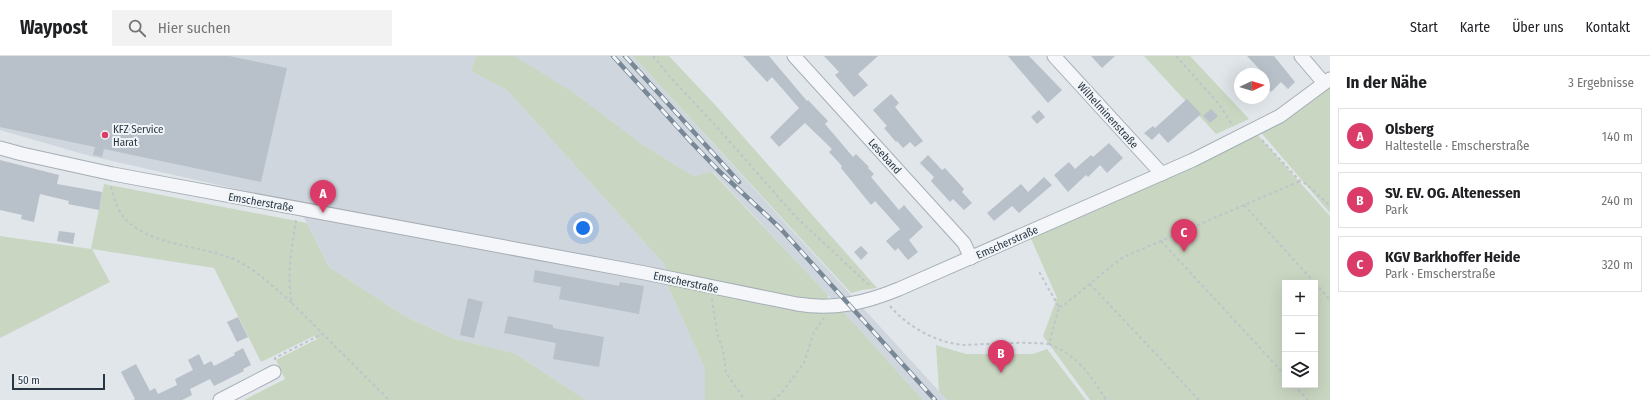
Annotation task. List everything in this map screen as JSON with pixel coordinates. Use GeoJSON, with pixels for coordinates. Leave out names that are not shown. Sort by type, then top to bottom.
{"type":"FeatureCollection","features":[{"type":"Feature","properties":{"kind":"street","name":"Leseband"},"geometry":{"type":"LineString","coordinates":[[794,56],[964,243],[971,258]]}},
{"type":"Feature","properties":{"kind":"street","name":"Wilhelminenstraße"},"geometry":{"type":"LineString","coordinates":[[1054,56],[1162,174]]}},
{"type":"Feature","properties":{"kind":"street"},"geometry":{"type":"LineString","coordinates":[[1301,56],[1327,81]]}},
{"type":"Feature","properties":{"kind":"street","name":"Emscherstraße"},"geometry":{"type":"LineString","coordinates":[[0,148],[113,174],[809,306],[832,306],[849,305],[881,296],[1162,174],[1240,137],[1280,116],[1327,81]]}},
{"type":"Feature","properties":{"kind":"street"},"geometry":{"type":"LineString","coordinates":[[220,400],[274,372]]}},
{"type":"Feature","properties":{"kind":"path"},"geometry":{"type":"LineString","coordinates":[[653,56],[670,77],[715,125],[795,216],[907,322],[932,336],[947,342],[968,345],[1026,343],[1049,344],[1071,356],[1080,363],[1093,378],[1106,400]]}},
{"type":"Feature","properties":{"kind":"path"},"geometry":{"type":"LineString","coordinates":[[1176,56],[1219,104],[1240,137]]}},
{"type":"Feature","properties":{"kind":"path"},"geometry":{"type":"LineString","coordinates":[[1256,129],[1262,140],[1300,181],[1306,184],[1330,206]]}},
{"type":"Feature","properties":{"kind":"path"},"geometry":{"type":"LineString","coordinates":[[113,174],[110,186],[116,203],[121,214],[137,230],[155,237],[219,254],[241,263],[265,279],[292,303],[389,400]]}},
{"type":"Feature","properties":{"kind":"path"},"geometry":{"type":"LineString","coordinates":[[1059,307],[1065,304],[1120,260],[1300,181]]}},
{"type":"Feature","properties":{"kind":"path"},"geometry":{"type":"LineString","coordinates":[[1244,205],[1312,280]]}},
{"type":"Feature","properties":{"kind":"path"},"geometry":{"type":"LineString","coordinates":[[292,303],[290,278],[297,208]]}},
{"type":"Feature","properties":{"kind":"path"},"geometry":{"type":"LineString","coordinates":[[1161,241],[1282,373]]}},
{"type":"Feature","properties":{"kind":"path"},"geometry":{"type":"LineString","coordinates":[[1038,270],[1059,307],[1049,344]]}},
{"type":"Feature","properties":{"kind":"path"},"geometry":{"type":"LineString","coordinates":[[1090,284],[1199,400]]}},
{"type":"Feature","properties":{"kind":"path"},"geometry":{"type":"LineString","coordinates":[[1318,286],[1330,300]]}},
{"type":"Feature","properties":{"kind":"path"},"geometry":{"type":"LineString","coordinates":[[713,287],[712,304],[717,333],[723,350],[726,373],[746,400]]}},
{"type":"Feature","properties":{"kind":"path"},"geometry":{"type":"LineString","coordinates":[[773,400],[781,394],[804,363],[814,332],[832,306]]}},
{"type":"Feature","properties":{"kind":"path"},"geometry":{"type":"LineString","coordinates":[[274,372],[275,358],[322,334]]}},
{"type":"Feature","properties":{"kind":"path"},"geometry":{"type":"LineString","coordinates":[[1297,388],[1308,400]]}},
{"type":"Feature","properties":{"kind":"shaded area"},"geometry":{"type":"Polygon","coordinates":[[[0,56],[476,56],[471,71],[507,90],[665,265],[667,284],[705,369],[705,400],[586,400],[514,353],[454,339],[406,317],[329,267],[307,223],[294,202],[90,156],[0,130],[0,56]]]}},
{"type":"Feature","properties":{"kind":"shaded area"},"geometry":{"type":"Polygon","coordinates":[[[514,56],[633,56],[947,400],[923,400],[841,309],[713,172],[693,176],[640,143],[514,56]]]}},
{"type":"Feature","properties":{"kind":"green space"},"geometry":{"type":"Polygon","coordinates":[[[476,56],[514,56],[571,91],[640,143],[693,176],[712,172],[828,295],[828,303],[666,273],[665,265],[507,90],[471,71],[476,56]]]}},
{"type":"Feature","properties":{"kind":"green space"},"geometry":{"type":"Polygon","coordinates":[[[633,56],[669,56],[717,107],[877,288],[851,293],[633,56]]]}},
{"type":"Feature","properties":{"kind":"green space"},"geometry":{"type":"Polygon","coordinates":[[[1144,56],[1190,56],[1249,119],[1216,134],[1144,56]]]}},
{"type":"Feature","properties":{"kind":"green space"},"geometry":{"type":"Polygon","coordinates":[[[1330,84],[1330,213],[1258,129],[1330,84]]]}},
{"type":"Feature","properties":{"kind":"green space"},"geometry":{"type":"Polygon","coordinates":[[[1254,131],[1330,216],[1330,400],[1090,400],[1043,336],[1057,298],[1029,234],[1254,131]]]}},
{"type":"Feature","properties":{"kind":"green space"},"geometry":{"type":"Polygon","coordinates":[[[104,184],[307,223],[329,267],[406,317],[454,339],[514,353],[586,400],[244,400],[285,379],[276,360],[317,339],[314,336],[261,362],[214,268],[92,249],[110,282],[0,338],[0,236],[91,249],[104,184]]]}},
{"type":"Feature","properties":{"kind":"green space"},"geometry":{"type":"Polygon","coordinates":[[[667,284],[841,309],[923,400],[705,400],[705,369],[667,284]]]}},
{"type":"Feature","properties":{"kind":"green space"},"geometry":{"type":"Polygon","coordinates":[[[936,345],[966,354],[1033,354],[1047,349],[1086,400],[947,400],[939,391],[936,345]]]}},
{"type":"Feature","properties":{"kind":"building"},"geometry":{"type":"Polygon","coordinates":[[[0,56],[229,56],[287,68],[261,182],[104,149],[102,157],[93,155],[95,147],[0,127],[0,56]]]}},
{"type":"Feature","properties":{"kind":"building"},"geometry":{"type":"Polygon","coordinates":[[[743,56],[769,56],[807,101],[808,100],[828,121],[825,124],[853,157],[856,154],[869,167],[868,168],[874,174],[871,177],[899,210],[904,205],[923,227],[909,240],[918,252],[908,260],[898,248],[895,251],[886,241],[900,229],[875,201],[871,205],[841,168],[842,166],[829,152],[832,149],[805,123],[779,147],[770,137],[799,108],[772,77],[767,82],[743,56]]]}},
{"type":"Feature","properties":{"kind":"building"},"geometry":{"type":"Polygon","coordinates":[[[824,56],[878,56],[858,74],[868,85],[854,97],[835,75],[839,72],[824,56]]]}},
{"type":"Feature","properties":{"kind":"building"},"geometry":{"type":"Polygon","coordinates":[[[1008,56],[1029,56],[1062,90],[1048,103],[1008,56]]]}},
{"type":"Feature","properties":{"kind":"building"},"geometry":{"type":"Polygon","coordinates":[[[1091,56],[1115,56],[1102,68],[1091,56]]]}},
{"type":"Feature","properties":{"kind":"building"},"geometry":{"type":"Polygon","coordinates":[[[1247,56],[1274,56],[1295,82],[1288,89],[1281,82],[1271,92],[1270,68],[1258,68],[1247,56]]]}},
{"type":"Feature","properties":{"kind":"building"},"geometry":{"type":"Polygon","coordinates":[[[891,94],[899,103],[895,107],[923,141],[915,147],[910,142],[903,148],[897,141],[896,142],[884,128],[887,126],[873,110],[891,94]]]}},
{"type":"Feature","properties":{"kind":"building"},"geometry":{"type":"Polygon","coordinates":[[[1187,99],[1201,114],[1168,143],[1159,133],[1152,140],[1144,133],[1153,126],[1155,128],[1187,99]]]}},
{"type":"Feature","properties":{"kind":"building"},"geometry":{"type":"Polygon","coordinates":[[[1211,109],[1218,116],[1210,123],[1203,116],[1211,109]]]}},
{"type":"Feature","properties":{"kind":"building"},"geometry":{"type":"Polygon","coordinates":[[[1039,110],[1045,117],[1037,124],[1031,117],[1039,110]]]}},
{"type":"Feature","properties":{"kind":"building"},"geometry":{"type":"Polygon","coordinates":[[[1109,143],[1123,158],[1107,173],[1100,165],[1088,177],[1086,175],[1068,192],[1054,175],[1069,162],[1075,169],[1091,155],[1093,157],[1109,143]]]}},
{"type":"Feature","properties":{"kind":"building"},"geometry":{"type":"Polygon","coordinates":[[[928,155],[942,170],[945,168],[964,189],[962,192],[972,203],[964,210],[953,199],[950,202],[931,181],[934,177],[920,163],[928,155]]]}},
{"type":"Feature","properties":{"kind":"building"},"geometry":{"type":"Polygon","coordinates":[[[0,160],[59,175],[57,184],[102,192],[99,210],[68,204],[69,201],[40,194],[34,222],[21,219],[22,215],[0,210],[0,160]]]}},
{"type":"Feature","properties":{"kind":"building"},"geometry":{"type":"Polygon","coordinates":[[[1044,177],[1052,185],[1019,213],[1012,206],[994,221],[987,213],[1021,184],[1028,192],[1044,177]]]}},
{"type":"Feature","properties":{"kind":"building"},"geometry":{"type":"Polygon","coordinates":[[[59,231],[75,233],[73,244],[57,241],[59,231]]]}},
{"type":"Feature","properties":{"kind":"building"},"geometry":{"type":"Polygon","coordinates":[[[861,246],[868,253],[861,260],[854,252],[861,246]]]}},
{"type":"Feature","properties":{"kind":"building"},"geometry":{"type":"Polygon","coordinates":[[[535,270],[619,286],[620,282],[644,286],[639,314],[559,299],[561,287],[533,282],[535,270]]]}},
{"type":"Feature","properties":{"kind":"building"},"geometry":{"type":"Polygon","coordinates":[[[468,298],[483,302],[474,338],[460,335],[468,298]]]}},
{"type":"Feature","properties":{"kind":"building"},"geometry":{"type":"Polygon","coordinates":[[[508,316],[553,325],[553,328],[604,337],[599,367],[553,359],[556,343],[504,333],[508,316]]]}},
{"type":"Feature","properties":{"kind":"building"},"geometry":{"type":"Polygon","coordinates":[[[238,317],[248,337],[237,342],[227,322],[238,317]]]}},
{"type":"Feature","properties":{"kind":"building"},"geometry":{"type":"Polygon","coordinates":[[[243,348],[251,365],[243,369],[244,371],[214,386],[210,379],[190,389],[192,395],[182,400],[133,400],[135,399],[121,372],[136,364],[150,391],[155,388],[158,394],[177,385],[175,379],[193,370],[188,360],[199,354],[204,365],[211,361],[214,366],[235,355],[234,353],[243,348]]]}},
{"type":"Feature","properties":{"kind":"railway"},"geometry":{"type":"LineString","coordinates":[[613,56],[719,171],[780,228],[935,400]]}},
{"type":"Feature","properties":{"kind":"railway"},"geometry":{"type":"LineString","coordinates":[[625,56],[739,182]]}},
{"type":"Feature","properties":{"kind":"place","name":"KFZ Service Harat"},"geometry":{"type":"Point","coordinates":[105,135]}},
{"type":"Feature","properties":{"kind":"place","name":"Olsberg"},"geometry":{"type":"Point","coordinates":[323,213]}},
{"type":"Feature","properties":{"kind":"place","name":"KGV Barkhoffer Heide"},"geometry":{"type":"Point","coordinates":[1184,252]}},
{"type":"Feature","properties":{"kind":"place","name":"SV. EV. OG. Altenessen"},"geometry":{"type":"Point","coordinates":[1001,373]}}]}
